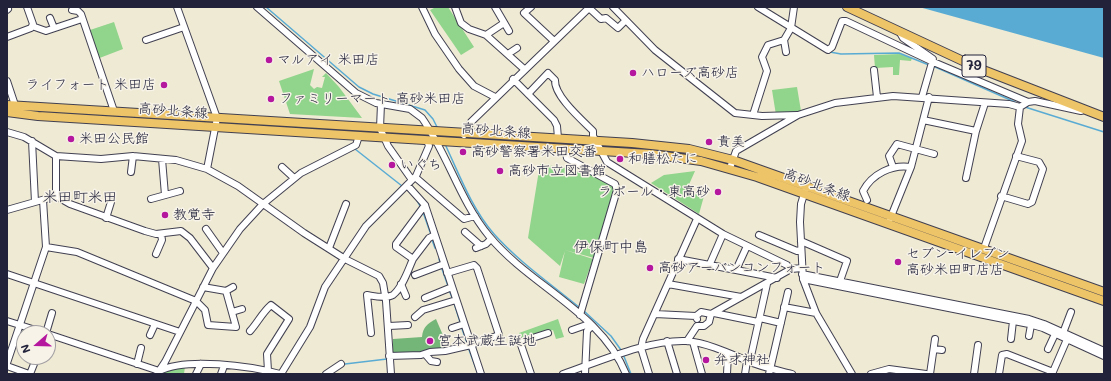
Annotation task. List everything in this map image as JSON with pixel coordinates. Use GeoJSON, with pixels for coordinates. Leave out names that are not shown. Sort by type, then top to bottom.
{"type":"FeatureCollection","features":[{"type":"Feature","properties":{"kind":"main road","name":"79"},"geometry":{"type":"LineString","coordinates":[[847,7],[978,68],[1104,117]]}},
{"type":"Feature","properties":{"kind":"main road","name":"高砂北条線"},"geometry":{"type":"LineString","coordinates":[[11,105],[430,130],[464,138],[565,149],[676,157],[730,168],[804,194],[984,248],[1104,292]]}},
{"type":"Feature","properties":{"kind":"main road","name":"高砂北条線"},"geometry":{"type":"LineString","coordinates":[[7,112],[38,116],[215,126],[385,138],[431,140],[464,138],[558,138],[672,146],[733,160],[808,185],[890,220],[1104,301]]}},
{"type":"Feature","properties":{"kind":"street"},"geometry":{"type":"LineString","coordinates":[[27,7],[32,26]]}},
{"type":"Feature","properties":{"kind":"street"},"geometry":{"type":"LineString","coordinates":[[177,7],[217,118],[207,169]]}},
{"type":"Feature","properties":{"kind":"street"},"geometry":{"type":"LineString","coordinates":[[158,373],[166,368],[201,364],[268,371],[281,374],[310,327],[325,287],[366,226],[414,178],[431,140],[430,130],[422,118],[410,109],[370,101],[356,93],[257,7]]}},
{"type":"Feature","properties":{"kind":"street"},"geometry":{"type":"LineString","coordinates":[[422,7],[434,34],[459,69],[474,86],[495,97]]}},
{"type":"Feature","properties":{"kind":"street"},"geometry":{"type":"LineString","coordinates":[[455,7],[461,23],[469,29],[486,35],[524,69]]}},
{"type":"Feature","properties":{"kind":"street"},"geometry":{"type":"LineString","coordinates":[[495,7],[509,31]]}},
{"type":"Feature","properties":{"kind":"street"},"geometry":{"type":"LineString","coordinates":[[531,7],[524,13],[554,41]]}},
{"type":"Feature","properties":{"kind":"street"},"geometry":{"type":"LineString","coordinates":[[464,138],[470,122],[589,7],[601,18],[606,18],[615,27],[618,28],[625,21]]}},
{"type":"Feature","properties":{"kind":"street"},"geometry":{"type":"LineString","coordinates":[[613,7],[625,21],[682,72],[732,111],[753,115],[798,115]]}},
{"type":"Feature","properties":{"kind":"street"},"geometry":{"type":"LineString","coordinates":[[758,7],[791,29],[825,48],[831,50],[842,21],[846,21],[933,62],[1028,102]]}},
{"type":"Feature","properties":{"kind":"street"},"geometry":{"type":"LineString","coordinates":[[753,115],[767,71],[762,57],[768,45],[784,40],[791,29],[794,7]]}},
{"type":"Feature","properties":{"kind":"street"},"geometry":{"type":"LineString","coordinates":[[72,10],[78,11],[82,19],[114,111]]}},
{"type":"Feature","properties":{"kind":"street"},"geometry":{"type":"LineString","coordinates":[[50,18],[54,28]]}},
{"type":"Feature","properties":{"kind":"street"},"geometry":{"type":"LineString","coordinates":[[32,26],[46,31],[82,19]]}},
{"type":"Feature","properties":{"kind":"street"},"geometry":{"type":"LineString","coordinates":[[486,35],[504,23]]}},
{"type":"Feature","properties":{"kind":"street"},"geometry":{"type":"LineString","coordinates":[[7,38],[31,28],[32,26]]}},
{"type":"Feature","properties":{"kind":"street"},"geometry":{"type":"LineString","coordinates":[[146,40],[184,27]]}},
{"type":"Feature","properties":{"kind":"street"},"geometry":{"type":"LineString","coordinates":[[899,31],[903,38],[930,57],[933,62],[922,97]]}},
{"type":"Feature","properties":{"kind":"street"},"geometry":{"type":"LineString","coordinates":[[784,40],[786,52]]}},
{"type":"Feature","properties":{"kind":"street"},"geometry":{"type":"LineString","coordinates":[[508,54],[517,48]]}},
{"type":"Feature","properties":{"kind":"street"},"geometry":{"type":"LineString","coordinates":[[874,70],[877,97]]}},
{"type":"Feature","properties":{"kind":"street"},"geometry":{"type":"LineString","coordinates":[[528,94],[548,73],[555,80],[555,86],[568,104],[593,131],[600,151],[607,162],[723,234],[787,264],[791,269],[859,288],[1030,319],[1104,351]]}},
{"type":"Feature","properties":{"kind":"street"},"geometry":{"type":"LineString","coordinates":[[513,79],[554,120],[557,126],[558,138]]}},
{"type":"Feature","properties":{"kind":"street"},"geometry":{"type":"LineString","coordinates":[[7,81],[11,105]]}},
{"type":"Feature","properties":{"kind":"street"},"geometry":{"type":"LineString","coordinates":[[730,168],[736,151],[798,115],[835,103],[877,97],[929,97],[1009,104],[1020,107],[1028,102],[1035,101],[1104,117]]}},
{"type":"Feature","properties":{"kind":"street"},"geometry":{"type":"LineString","coordinates":[[890,220],[911,166],[929,97]]}},
{"type":"Feature","properties":{"kind":"street"},"geometry":{"type":"LineString","coordinates":[[966,178],[976,131],[985,103]]}},
{"type":"Feature","properties":{"kind":"street"},"geometry":{"type":"LineString","coordinates":[[381,104],[380,128],[385,138],[414,178],[464,218],[475,216]]}},
{"type":"Feature","properties":{"kind":"street"},"geometry":{"type":"LineString","coordinates":[[984,248],[1022,141],[1018,124],[1020,107]]}},
{"type":"Feature","properties":{"kind":"street"},"geometry":{"type":"LineString","coordinates":[[923,120],[976,131]]}},
{"type":"Feature","properties":{"kind":"street"},"geometry":{"type":"LineString","coordinates":[[7,132],[32,141],[56,156],[101,160],[133,156],[176,160],[207,169],[238,186],[345,259],[379,276],[383,283],[389,326],[390,374]]}},
{"type":"Feature","properties":{"kind":"street"},"geometry":{"type":"LineString","coordinates":[[158,373],[213,268],[240,229],[263,204],[294,178],[356,145],[359,136]]}},
{"type":"Feature","properties":{"kind":"street"},"geometry":{"type":"LineString","coordinates":[[431,140],[475,216],[491,239],[506,254],[580,315],[603,337],[618,356],[626,374]]}},
{"type":"Feature","properties":{"kind":"street"},"geometry":{"type":"LineString","coordinates":[[32,141],[35,202]]}},
{"type":"Feature","properties":{"kind":"street"},"geometry":{"type":"LineString","coordinates":[[893,167],[889,156],[897,144],[934,154]]}},
{"type":"Feature","properties":{"kind":"street"},"geometry":{"type":"LineString","coordinates":[[565,149],[567,158],[615,184],[618,190],[580,315]]}},
{"type":"Feature","properties":{"kind":"street"},"geometry":{"type":"LineString","coordinates":[[56,156],[56,196]]}},
{"type":"Feature","properties":{"kind":"street"},"geometry":{"type":"LineString","coordinates":[[131,172],[133,156]]}},
{"type":"Feature","properties":{"kind":"street"},"geometry":{"type":"LineString","coordinates":[[1002,196],[1028,204],[1032,202],[1043,169],[1039,162],[1016,156]]}},
{"type":"Feature","properties":{"kind":"street"},"geometry":{"type":"LineString","coordinates":[[162,159],[165,195]]}},
{"type":"Feature","properties":{"kind":"street"},"geometry":{"type":"LineString","coordinates":[[867,200],[863,193],[866,187],[878,175],[893,167],[911,166]]}},
{"type":"Feature","properties":{"kind":"street"},"geometry":{"type":"LineString","coordinates":[[282,167],[294,178]]}},
{"type":"Feature","properties":{"kind":"street"},"geometry":{"type":"LineString","coordinates":[[407,185],[423,207],[442,265],[447,273],[453,300],[472,345],[481,374]]}},
{"type":"Feature","properties":{"kind":"street"},"geometry":{"type":"LineString","coordinates":[[808,185],[801,204],[800,242],[802,273],[816,312],[852,374]]}},
{"type":"Feature","properties":{"kind":"street"},"geometry":{"type":"LineString","coordinates":[[152,199],[180,192]]}},
{"type":"Feature","properties":{"kind":"street"},"geometry":{"type":"LineString","coordinates":[[7,210],[56,196],[70,204],[146,232],[161,234],[181,231],[190,238],[213,268]]}},
{"type":"Feature","properties":{"kind":"street"},"geometry":{"type":"LineString","coordinates":[[7,321],[20,325],[46,247],[42,200]]}},
{"type":"Feature","properties":{"kind":"street"},"geometry":{"type":"LineString","coordinates":[[106,218],[111,202]]}},
{"type":"Feature","properties":{"kind":"street"},"geometry":{"type":"LineString","coordinates":[[329,248],[346,204]]}},
{"type":"Feature","properties":{"kind":"street"},"geometry":{"type":"LineString","coordinates":[[413,259],[396,247],[396,244],[423,207]]}},
{"type":"Feature","properties":{"kind":"street"},"geometry":{"type":"LineString","coordinates":[[649,374],[642,348],[643,338],[655,314],[678,259],[698,219]]}},
{"type":"Feature","properties":{"kind":"street"},"geometry":{"type":"LineString","coordinates":[[206,229],[223,253]]}},
{"type":"Feature","properties":{"kind":"street"},"geometry":{"type":"LineString","coordinates":[[465,232],[478,247],[486,244],[491,239]]}},
{"type":"Feature","properties":{"kind":"street"},"geometry":{"type":"LineString","coordinates":[[156,254],[162,240],[161,234]]}},
{"type":"Feature","properties":{"kind":"street"},"geometry":{"type":"LineString","coordinates":[[709,266],[723,234]]}},
{"type":"Feature","properties":{"kind":"street"},"geometry":{"type":"LineString","coordinates":[[759,235],[797,251],[801,250]]}},
{"type":"Feature","properties":{"kind":"street"},"geometry":{"type":"LineString","coordinates":[[371,333],[367,296],[385,297],[392,295],[401,284],[413,259],[432,236]]}},
{"type":"Feature","properties":{"kind":"street"},"geometry":{"type":"LineString","coordinates":[[800,242],[847,261],[840,282]]}},
{"type":"Feature","properties":{"kind":"street"},"geometry":{"type":"LineString","coordinates":[[736,270],[747,246]]}},
{"type":"Feature","properties":{"kind":"street"},"geometry":{"type":"LineString","coordinates":[[46,247],[77,252],[196,301],[205,310],[208,325],[236,327],[226,291]]}},
{"type":"Feature","properties":{"kind":"street"},"geometry":{"type":"LineString","coordinates":[[678,259],[777,278]]}},
{"type":"Feature","properties":{"kind":"street"},"geometry":{"type":"LineString","coordinates":[[415,275],[442,265]]}},
{"type":"Feature","properties":{"kind":"street"},"geometry":{"type":"LineString","coordinates":[[389,356],[421,355],[472,345],[499,335],[477,268],[474,265],[447,273]]}},
{"type":"Feature","properties":{"kind":"street"},"geometry":{"type":"LineString","coordinates":[[698,326],[704,326],[709,322],[712,313],[767,284],[791,269]]}},
{"type":"Feature","properties":{"kind":"street"},"geometry":{"type":"LineString","coordinates":[[802,273],[859,288]]}},
{"type":"Feature","properties":{"kind":"street"},"geometry":{"type":"LineString","coordinates":[[7,274],[180,332]]}},
{"type":"Feature","properties":{"kind":"street"},"geometry":{"type":"LineString","coordinates":[[401,284],[406,296]]}},
{"type":"Feature","properties":{"kind":"street"},"geometry":{"type":"LineString","coordinates":[[668,284],[741,297]]}},
{"type":"Feature","properties":{"kind":"street"},"geometry":{"type":"LineString","coordinates":[[745,374],[747,361],[751,356],[767,284]]}},
{"type":"Feature","properties":{"kind":"street"},"geometry":{"type":"LineString","coordinates":[[203,286],[226,291],[233,287]]}},
{"type":"Feature","properties":{"kind":"street"},"geometry":{"type":"LineString","coordinates":[[425,298],[450,288]]}},
{"type":"Feature","properties":{"kind":"street"},"geometry":{"type":"LineString","coordinates":[[769,371],[788,292]]}},
{"type":"Feature","properties":{"kind":"street"},"geometry":{"type":"LineString","coordinates":[[907,297],[1031,325],[1055,334],[1067,336],[1104,356]]}},
{"type":"Feature","properties":{"kind":"street"},"geometry":{"type":"LineString","coordinates":[[250,331],[257,319],[276,298]]}},
{"type":"Feature","properties":{"kind":"street"},"geometry":{"type":"LineString","coordinates":[[415,317],[423,310],[453,300]]}},
{"type":"Feature","properties":{"kind":"street"},"geometry":{"type":"LineString","coordinates":[[268,371],[267,354],[289,319],[271,305]]}},
{"type":"Feature","properties":{"kind":"street"},"geometry":{"type":"LineString","coordinates":[[784,307],[816,312]]}},
{"type":"Feature","properties":{"kind":"street"},"geometry":{"type":"LineString","coordinates":[[232,312],[242,309]]}},
{"type":"Feature","properties":{"kind":"street"},"geometry":{"type":"LineString","coordinates":[[655,314],[696,316],[701,312],[781,323]]}},
{"type":"Feature","properties":{"kind":"street"},"geometry":{"type":"LineString","coordinates":[[999,374],[1002,356],[1007,354],[1052,373],[1067,336],[1071,312]]}},
{"type":"Feature","properties":{"kind":"street"},"geometry":{"type":"LineString","coordinates":[[48,325],[52,313]]}},
{"type":"Feature","properties":{"kind":"street"},"geometry":{"type":"LineString","coordinates":[[696,316],[698,326],[690,342],[702,374]]}},
{"type":"Feature","properties":{"kind":"street"},"geometry":{"type":"LineString","coordinates":[[1011,339],[1013,321]]}},
{"type":"Feature","properties":{"kind":"street"},"geometry":{"type":"LineString","coordinates":[[150,335],[155,324]]}},
{"type":"Feature","properties":{"kind":"street"},"geometry":{"type":"LineString","coordinates":[[452,328],[464,324]]}},
{"type":"Feature","properties":{"kind":"street"},"geometry":{"type":"LineString","coordinates":[[389,326],[408,325]]}},
{"type":"Feature","properties":{"kind":"street"},"geometry":{"type":"LineString","coordinates":[[572,330],[590,325]]}},
{"type":"Feature","properties":{"kind":"street"},"geometry":{"type":"LineString","coordinates":[[584,374],[586,366],[587,331],[590,325]]}},
{"type":"Feature","properties":{"kind":"street"},"geometry":{"type":"LineString","coordinates":[[1029,336],[1031,325]]}},
{"type":"Feature","properties":{"kind":"street"},"geometry":{"type":"LineString","coordinates":[[531,374],[520,342],[548,333]]}},
{"type":"Feature","properties":{"kind":"street"},"geometry":{"type":"LineString","coordinates":[[1048,349],[1055,334]]}},
{"type":"Feature","properties":{"kind":"street"},"geometry":{"type":"LineString","coordinates":[[56,336],[158,373]]}},
{"type":"Feature","properties":{"kind":"street"},"geometry":{"type":"LineString","coordinates":[[7,363],[16,337]]}},
{"type":"Feature","properties":{"kind":"street"},"geometry":{"type":"LineString","coordinates":[[930,374],[935,339]]}},
{"type":"Feature","properties":{"kind":"street"},"geometry":{"type":"LineString","coordinates":[[667,341],[677,374]]}},
{"type":"Feature","properties":{"kind":"street"},"geometry":{"type":"LineString","coordinates":[[563,374],[667,341],[690,342],[728,353],[769,371],[791,374]]}},
{"type":"Feature","properties":{"kind":"street"},"geometry":{"type":"LineString","coordinates":[[974,374],[978,345]]}},
{"type":"Feature","properties":{"kind":"street"},"geometry":{"type":"LineString","coordinates":[[136,364],[141,348]]}},
{"type":"Feature","properties":{"kind":"street"},"geometry":{"type":"LineString","coordinates":[[934,349],[942,350]]}},
{"type":"Feature","properties":{"kind":"street"},"geometry":{"type":"LineString","coordinates":[[727,374],[728,353]]}},
{"type":"Feature","properties":{"kind":"street"},"geometry":{"type":"LineString","coordinates":[[425,354],[431,361],[437,362]]}},
{"type":"Feature","properties":{"kind":"street"},"geometry":{"type":"LineString","coordinates":[[196,374],[201,364]]}},
{"type":"Feature","properties":{"kind":"street"},"geometry":{"type":"LineString","coordinates":[[326,374],[341,364]]}},
{"type":"Feature","properties":{"kind":"street"},"geometry":{"type":"LineString","coordinates":[[7,366],[30,374]]}},
{"type":"Feature","properties":{"kind":"street"},"geometry":{"type":"LineString","coordinates":[[221,374],[224,366]]}},
{"type":"Feature","properties":{"kind":"street"},"geometry":{"type":"LineString","coordinates":[[871,374],[889,370],[926,374]]}},
{"type":"Feature","properties":{"kind":"green space"},"geometry":{"type":"Polygon","coordinates":[[[436,7],[448,7],[474,47],[461,55],[430,10],[436,7]]]}},
{"type":"Feature","properties":{"kind":"green space"},"geometry":{"type":"Polygon","coordinates":[[[114,22],[123,49],[97,59],[87,31],[114,22]]]}},
{"type":"Feature","properties":{"kind":"green space"},"geometry":{"type":"Polygon","coordinates":[[[900,54],[912,58],[911,61],[900,60],[899,75],[893,75],[893,67],[875,68],[874,55],[900,54]]]}},
{"type":"Feature","properties":{"kind":"green space"},"geometry":{"type":"Polygon","coordinates":[[[314,69],[310,85],[314,89],[317,87],[322,88],[325,77],[322,77],[326,73],[339,87],[362,118],[290,114],[279,81],[314,69]]]}},
{"type":"Feature","properties":{"kind":"green space"},"geometry":{"type":"Polygon","coordinates":[[[797,87],[801,111],[797,113],[776,115],[772,90],[797,87]]]}},
{"type":"Feature","properties":{"kind":"green space"},"geometry":{"type":"Polygon","coordinates":[[[540,164],[573,169],[585,175],[587,172],[612,186],[615,192],[594,258],[565,250],[593,259],[584,284],[559,277],[565,251],[560,266],[528,238],[540,164]]]}},
{"type":"Feature","properties":{"kind":"green space"},"geometry":{"type":"Polygon","coordinates":[[[695,171],[687,189],[704,196],[699,214],[651,183],[664,175],[695,171]]]}},
{"type":"Feature","properties":{"kind":"green space"},"geometry":{"type":"Polygon","coordinates":[[[436,319],[448,347],[419,353],[393,353],[393,339],[422,337],[426,326],[436,319]]]}},
{"type":"Feature","properties":{"kind":"green space"},"geometry":{"type":"Polygon","coordinates":[[[558,319],[564,337],[556,339],[553,330],[521,340],[519,333],[558,319]]]}},
{"type":"Feature","properties":{"kind":"green space"},"geometry":{"type":"Polygon","coordinates":[[[185,366],[184,374],[162,374],[167,370],[185,366]]]}},
{"type":"Feature","properties":{"kind":"water"},"geometry":{"type":"Polygon","coordinates":[[[919,7],[1104,7],[1104,58],[919,7]]]}},
{"type":"Feature","properties":{"kind":"waterway"},"geometry":{"type":"LineString","coordinates":[[266,7],[359,87],[373,94],[425,110],[433,119],[437,127]]}},
{"type":"Feature","properties":{"kind":"waterway"},"geometry":{"type":"LineString","coordinates":[[830,52],[841,54],[899,53],[929,65]]}},
{"type":"Feature","properties":{"kind":"waterway"},"geometry":{"type":"LineString","coordinates":[[933,66],[1015,102]]}},
{"type":"Feature","properties":{"kind":"waterway"},"geometry":{"type":"LineString","coordinates":[[1025,107],[1104,132]]}},
{"type":"Feature","properties":{"kind":"waterway"},"geometry":{"type":"LineString","coordinates":[[445,144],[479,214],[494,234],[525,263],[580,308]]}},
{"type":"Feature","properties":{"kind":"waterway"},"geometry":{"type":"LineString","coordinates":[[355,149],[402,186]]}},
{"type":"Feature","properties":{"kind":"waterway"},"geometry":{"type":"LineString","coordinates":[[416,199],[420,206]]}},
{"type":"Feature","properties":{"kind":"waterway"},"geometry":{"type":"LineString","coordinates":[[423,212],[430,232]]}},
{"type":"Feature","properties":{"kind":"waterway"},"geometry":{"type":"LineString","coordinates":[[432,240],[435,248]]}},
{"type":"Feature","properties":{"kind":"waterway"},"geometry":{"type":"LineString","coordinates":[[442,269],[448,286]]}},
{"type":"Feature","properties":{"kind":"waterway"},"geometry":{"type":"LineString","coordinates":[[449,290],[453,300]]}},
{"type":"Feature","properties":{"kind":"waterway"},"geometry":{"type":"LineString","coordinates":[[454,303],[460,322]]}},
{"type":"Feature","properties":{"kind":"waterway"},"geometry":{"type":"LineString","coordinates":[[584,311],[611,336],[621,350]]}},
{"type":"Feature","properties":{"kind":"waterway"},"geometry":{"type":"LineString","coordinates":[[461,326],[467,343]]}},
{"type":"Feature","properties":{"kind":"waterway"},"geometry":{"type":"LineString","coordinates":[[468,347],[478,374]]}},
{"type":"Feature","properties":{"kind":"waterway"},"geometry":{"type":"LineString","coordinates":[[623,354],[631,374]]}},
{"type":"Feature","properties":{"kind":"waterway"},"geometry":{"type":"LineString","coordinates":[[345,364],[387,359]]}},
{"type":"Feature","properties":{"kind":"place","name":"マルアイ 米田店"},"geometry":{"type":"Point","coordinates":[269,60]}},
{"type":"Feature","properties":{"kind":"place","name":"ハローズ高砂店"},"geometry":{"type":"Point","coordinates":[633,73]}},
{"type":"Feature","properties":{"kind":"place","name":"ライフォート 米田店"},"geometry":{"type":"Point","coordinates":[164,85]}},
{"type":"Feature","properties":{"kind":"place","name":"ファミリーマート 高砂米田店"},"geometry":{"type":"Point","coordinates":[271,99]}},
{"type":"Feature","properties":{"kind":"place","name":"米田公民館"},"geometry":{"type":"Point","coordinates":[71,139]}},
{"type":"Feature","properties":{"kind":"place","name":"貴美"},"geometry":{"type":"Point","coordinates":[709,142]}},
{"type":"Feature","properties":{"kind":"place","name":"高砂警察署米田交番"},"geometry":{"type":"Point","coordinates":[463,152]}},
{"type":"Feature","properties":{"kind":"place","name":"和膳松たに"},"geometry":{"type":"Point","coordinates":[620,159]}},
{"type":"Feature","properties":{"kind":"place","name":"いぐち"},"geometry":{"type":"Point","coordinates":[392,165]}},
{"type":"Feature","properties":{"kind":"place","name":"高砂市立図書館"},"geometry":{"type":"Point","coordinates":[500,171]}},
{"type":"Feature","properties":{"kind":"place","name":"ラポール・東高砂"},"geometry":{"type":"Point","coordinates":[718,192]}},
{"type":"Feature","properties":{"kind":"place","name":"教覚寺"},"geometry":{"type":"Point","coordinates":[165,215]}},
{"type":"Feature","properties":{"kind":"place","name":"セブン-イレブン 高砂米田町店店"},"geometry":{"type":"Point","coordinates":[898,262]}},
{"type":"Feature","properties":{"kind":"place","name":"高砂アーバンコンフォート"},"geometry":{"type":"Point","coordinates":[650,268]}},
{"type":"Feature","properties":{"kind":"place","name":"宮本武蔵生誕地"},"geometry":{"type":"Point","coordinates":[430,341]}},
{"type":"Feature","properties":{"kind":"place","name":"弁才神社"},"geometry":{"type":"Point","coordinates":[706,360]}},
{"type":"Feature","properties":{"kind":"district","name":"米田町米田"},"geometry":{"type":"Point","coordinates":[80,197]}},
{"type":"Feature","properties":{"kind":"district","name":"伊保町中島"},"geometry":{"type":"Point","coordinates":[611,247]}}]}
